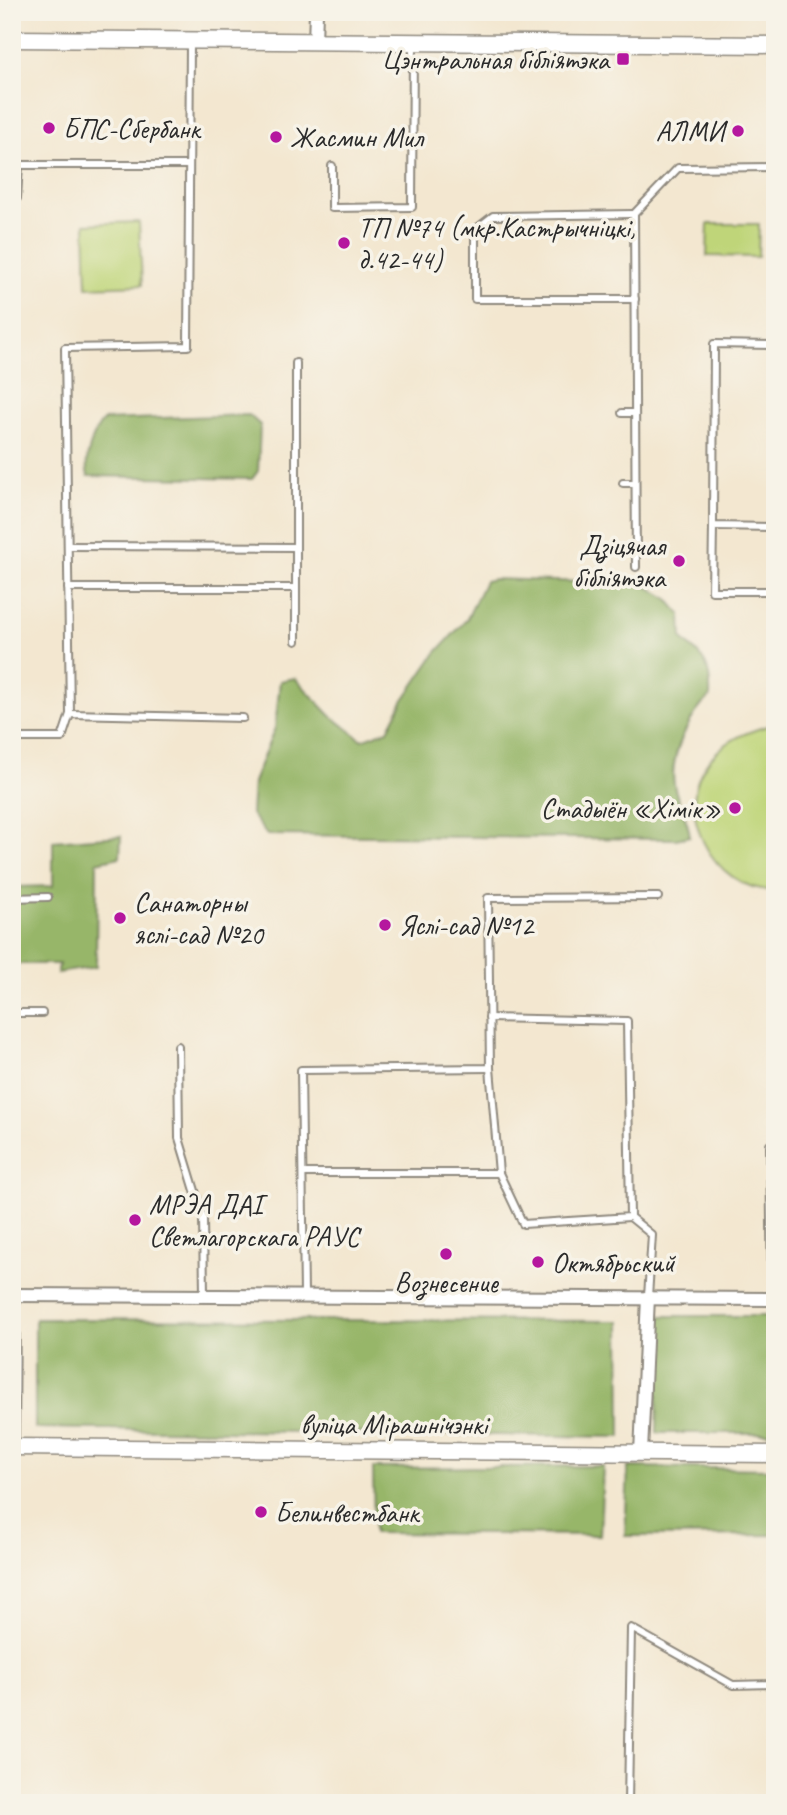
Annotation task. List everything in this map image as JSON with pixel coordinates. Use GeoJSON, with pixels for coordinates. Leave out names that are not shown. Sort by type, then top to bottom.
{"type":"FeatureCollection","features":[{"type":"Feature","properties":{"kind":"street"},"geometry":{"type":"LineString","coordinates":[[315,42],[316,12]]}},
{"type":"Feature","properties":{"kind":"street"},"geometry":{"type":"LineString","coordinates":[[12,39],[775,46]]}},
{"type":"Feature","properties":{"kind":"street"},"geometry":{"type":"LineString","coordinates":[[12,1447],[13,1295],[304,1294],[773,1299]]}},
{"type":"Feature","properties":{"kind":"street"},"geometry":{"type":"LineString","coordinates":[[641,1453],[648,1297]]}},
{"type":"Feature","properties":{"kind":"street","name":"вуліца Мірашнічэнкі"},"geometry":{"type":"LineString","coordinates":[[12,1447],[775,1454]]}},
{"type":"Feature","properties":{"kind":"lane"},"geometry":{"type":"LineString","coordinates":[[12,738],[62,738],[70,714],[65,348],[188,346],[190,41]]}},
{"type":"Feature","properties":{"kind":"lane"},"geometry":{"type":"LineString","coordinates":[[332,166],[332,208],[412,207],[413,42]]}},
{"type":"Feature","properties":{"kind":"lane"},"geometry":{"type":"LineString","coordinates":[[12,199],[17,198],[19,164],[189,165]]}},
{"type":"Feature","properties":{"kind":"lane"},"geometry":{"type":"LineString","coordinates":[[636,568],[634,214],[678,168],[775,167]]}},
{"type":"Feature","properties":{"kind":"lane"},"geometry":{"type":"LineString","coordinates":[[634,214],[493,216],[475,230],[475,299],[635,299]]}},
{"type":"Feature","properties":{"kind":"lane"},"geometry":{"type":"LineString","coordinates":[[775,345],[714,344],[712,591],[775,591]]}},
{"type":"Feature","properties":{"kind":"lane"},"geometry":{"type":"LineString","coordinates":[[296,363],[296,641]]}},
{"type":"Feature","properties":{"kind":"lane"},"geometry":{"type":"LineString","coordinates":[[622,413],[635,413]]}},
{"type":"Feature","properties":{"kind":"lane"},"geometry":{"type":"LineString","coordinates":[[622,483],[635,483]]}},
{"type":"Feature","properties":{"kind":"lane"},"geometry":{"type":"LineString","coordinates":[[713,526],[775,527]]}},
{"type":"Feature","properties":{"kind":"lane"},"geometry":{"type":"LineString","coordinates":[[68,546],[296,547]]}},
{"type":"Feature","properties":{"kind":"lane"},"geometry":{"type":"LineString","coordinates":[[68,587],[296,588]]}},
{"type":"Feature","properties":{"kind":"lane"},"geometry":{"type":"LineString","coordinates":[[70,714],[243,718]]}},
{"type":"Feature","properties":{"kind":"lane"},"geometry":{"type":"LineString","coordinates":[[12,898],[48,897]]}},
{"type":"Feature","properties":{"kind":"lane"},"geometry":{"type":"LineString","coordinates":[[648,1297],[652,1235],[630,1217],[523,1224],[499,1173],[490,1068],[488,898],[658,897]]}},
{"type":"Feature","properties":{"kind":"lane"},"geometry":{"type":"LineString","coordinates":[[12,1013],[42,1013]]}},
{"type":"Feature","properties":{"kind":"lane"},"geometry":{"type":"LineString","coordinates":[[489,1018],[626,1021],[630,1217]]}},
{"type":"Feature","properties":{"kind":"lane"},"geometry":{"type":"LineString","coordinates":[[178,1046],[179,1138],[203,1217],[204,1295]]}},
{"type":"Feature","properties":{"kind":"lane"},"geometry":{"type":"LineString","coordinates":[[304,1294],[301,1070],[490,1068]]}},
{"type":"Feature","properties":{"kind":"lane"},"geometry":{"type":"LineString","coordinates":[[773,1299],[771,1145],[775,1145]]}},
{"type":"Feature","properties":{"kind":"lane"},"geometry":{"type":"LineString","coordinates":[[303,1173],[499,1173]]}},
{"type":"Feature","properties":{"kind":"lane"},"geometry":{"type":"LineString","coordinates":[[628,1803],[631,1628],[733,1685],[775,1684]]}},
{"type":"Feature","properties":{"kind":"green space"},"geometry":{"type":"Polygon","coordinates":[[[139,222],[142,285],[87,287],[85,224],[139,222]]]}},
{"type":"Feature","properties":{"kind":"green space"},"geometry":{"type":"Polygon","coordinates":[[[708,224],[759,224],[758,257],[707,256],[708,224]]]}},
{"type":"Feature","properties":{"kind":"green space"},"geometry":{"type":"Polygon","coordinates":[[[249,415],[260,425],[258,471],[252,479],[88,476],[90,446],[104,420],[249,415]]]}},
{"type":"Feature","properties":{"kind":"green space"},"geometry":{"type":"Polygon","coordinates":[[[494,579],[643,584],[667,598],[681,615],[682,639],[702,658],[708,670],[710,686],[710,697],[695,714],[683,736],[673,773],[677,797],[690,836],[676,839],[267,835],[251,814],[253,782],[275,728],[280,681],[295,678],[330,715],[362,740],[388,730],[403,701],[436,653],[467,619],[485,581],[494,579]]]}},
{"type":"Feature","properties":{"kind":"green space","name":"Стадыён «Хімік»"},"geometry":{"type":"Polygon","coordinates":[[[767,726],[775,726],[775,890],[752,887],[733,877],[716,862],[696,821],[694,799],[699,777],[711,758],[723,746],[767,726]]]}},
{"type":"Feature","properties":{"kind":"green space"},"geometry":{"type":"Polygon","coordinates":[[[121,836],[120,857],[97,862],[96,967],[57,973],[59,964],[12,964],[12,887],[53,886],[53,841],[121,836]]]}},
{"type":"Feature","properties":{"kind":"green space"},"geometry":{"type":"Polygon","coordinates":[[[659,1316],[775,1316],[775,1433],[657,1433],[659,1316]]]}},
{"type":"Feature","properties":{"kind":"green space"},"geometry":{"type":"Polygon","coordinates":[[[35,1319],[620,1321],[621,1437],[35,1428],[35,1319]]]}},
{"type":"Feature","properties":{"kind":"green space"},"geometry":{"type":"Polygon","coordinates":[[[603,1466],[600,1535],[374,1533],[373,1468],[603,1466]]]}},
{"type":"Feature","properties":{"kind":"green space"},"geometry":{"type":"Polygon","coordinates":[[[628,1467],[775,1469],[775,1535],[625,1536],[628,1467]]]}},
{"type":"Feature","properties":{"kind":"place","name":"Цэнтральная бібліятэка"},"geometry":{"type":"Point","coordinates":[623,59]}},
{"type":"Feature","properties":{"kind":"place","name":"БПС-Сбербанк"},"geometry":{"type":"Point","coordinates":[49,128]}},
{"type":"Feature","properties":{"kind":"place","name":"АЛМИ"},"geometry":{"type":"Point","coordinates":[738,131]}},
{"type":"Feature","properties":{"kind":"place","name":"Жасмин Мил"},"geometry":{"type":"Point","coordinates":[276,137]}},
{"type":"Feature","properties":{"kind":"place","name":"ТП №74 (мкр.Кастрычніцкі, д.42-44)"},"geometry":{"type":"Point","coordinates":[344,243]}},
{"type":"Feature","properties":{"kind":"place","name":"Дзіцячая бібліятэка"},"geometry":{"type":"Point","coordinates":[679,561]}},
{"type":"Feature","properties":{"kind":"place","name":"Стадыён «Хімік»"},"geometry":{"type":"Point","coordinates":[735,808]}},
{"type":"Feature","properties":{"kind":"place","name":"Санаторны яслі-сад №20"},"geometry":{"type":"Point","coordinates":[120,918]}},
{"type":"Feature","properties":{"kind":"place","name":"Яслі-сад №12"},"geometry":{"type":"Point","coordinates":[385,925]}},
{"type":"Feature","properties":{"kind":"place","name":"МРЭА ДАІ Светлагорскага РАУС"},"geometry":{"type":"Point","coordinates":[135,1220]}},
{"type":"Feature","properties":{"kind":"place","name":"Вознесение"},"geometry":{"type":"Point","coordinates":[446,1254]}},
{"type":"Feature","properties":{"kind":"place","name":"Октябрьский"},"geometry":{"type":"Point","coordinates":[538,1262]}},
{"type":"Feature","properties":{"kind":"place","name":"Белинвестбанк"},"geometry":{"type":"Point","coordinates":[261,1512]}}]}
